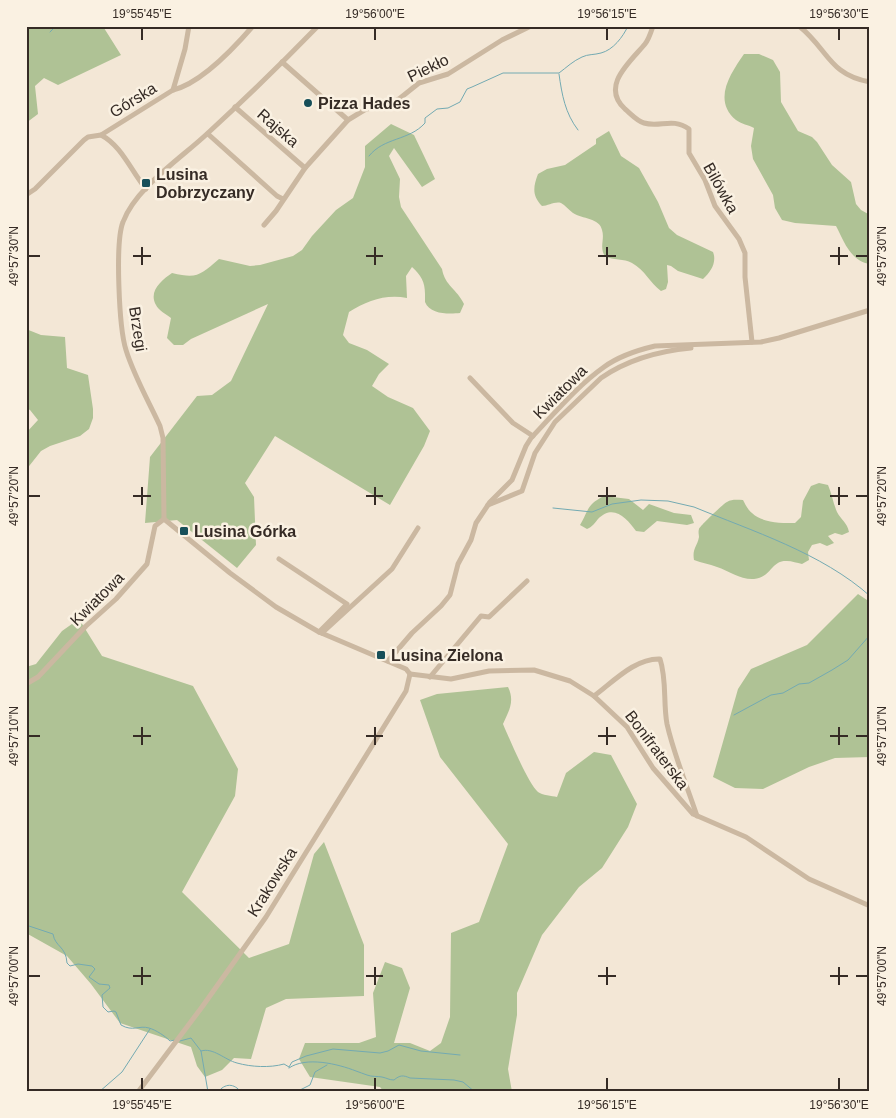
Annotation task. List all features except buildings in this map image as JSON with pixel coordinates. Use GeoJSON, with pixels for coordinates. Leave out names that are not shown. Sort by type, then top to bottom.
{"type":"FeatureCollection","features":[{"type":"Feature","properties":{"kind":"street"},"geometry":{"type":"LineString","coordinates":[[173,90],[185,49],[189,26]]}},
{"type":"Feature","properties":{"kind":"street","name":"Górska"},"geometry":{"type":"LineString","coordinates":[[26,195],[35,189],[88,137],[101,135],[173,90],[183,88],[207,71],[253,26]]}},
{"type":"Feature","properties":{"kind":"street","name":"Brzegi"},"geometry":{"type":"LineString","coordinates":[[164,519],[163,438],[160,426],[126,349],[120,286],[120,230],[123,220],[131,205],[146,189],[177,159],[208,134],[318,26]]}},
{"type":"Feature","properties":{"kind":"street","name":"Piekło"},"geometry":{"type":"LineString","coordinates":[[264,225],[276,211],[305,168],[348,120],[366,109],[387,106],[419,83],[448,74],[502,40],[531,26]]}},
{"type":"Feature","properties":{"kind":"street","name":"Bilówka"},"geometry":{"type":"LineString","coordinates":[[653,26],[646,42],[623,68],[618,81],[616,95],[619,103],[637,120],[644,123],[675,122],[683,124],[689,129],[689,153],[705,180],[715,206],[739,239],[745,253],[745,277],[752,342]]}},
{"type":"Feature","properties":{"kind":"street"},"geometry":{"type":"LineString","coordinates":[[799,26],[843,73],[858,80],[870,82]]}},
{"type":"Feature","properties":{"kind":"street"},"geometry":{"type":"LineString","coordinates":[[282,62],[348,120]]}},
{"type":"Feature","properties":{"kind":"street","name":"Rajska"},"geometry":{"type":"LineString","coordinates":[[235,107],[305,168]]}},
{"type":"Feature","properties":{"kind":"street"},"geometry":{"type":"LineString","coordinates":[[208,134],[277,196],[283,199]]}},
{"type":"Feature","properties":{"kind":"street"},"geometry":{"type":"LineString","coordinates":[[101,135],[128,162],[146,189]]}},
{"type":"Feature","properties":{"kind":"street","name":"Kwiatowa"},"geometry":{"type":"LineString","coordinates":[[388,661],[412,633],[450,595],[458,564],[471,540],[476,523],[487,505],[512,480],[526,446],[533,436],[583,384],[605,366],[639,350],[655,346],[752,342],[779,338],[870,310]]}},
{"type":"Feature","properties":{"kind":"street"},"geometry":{"type":"LineString","coordinates":[[487,505],[522,491],[535,454],[555,422],[600,378],[644,356],[714,344]]}},
{"type":"Feature","properties":{"kind":"street"},"geometry":{"type":"LineString","coordinates":[[470,378],[513,422],[533,436]]}},
{"type":"Feature","properties":{"kind":"street"},"geometry":{"type":"LineString","coordinates":[[164,519],[230,573],[276,607],[321,632],[388,661],[410,674]]}},
{"type":"Feature","properties":{"kind":"street","name":"Kwiatowa"},"geometry":{"type":"LineString","coordinates":[[26,684],[38,677],[86,626],[116,600],[134,580],[147,564],[155,526],[164,519]]}},
{"type":"Feature","properties":{"kind":"street"},"geometry":{"type":"LineString","coordinates":[[321,632],[392,569],[418,528]]}},
{"type":"Feature","properties":{"kind":"street"},"geometry":{"type":"LineString","coordinates":[[280,559],[347,604],[321,632]]}},
{"type":"Feature","properties":{"kind":"street"},"geometry":{"type":"LineString","coordinates":[[430,677],[481,616],[489,618],[527,581]]}},
{"type":"Feature","properties":{"kind":"street"},"geometry":{"type":"LineString","coordinates":[[594,696],[634,666],[649,659],[660,659],[664,680],[664,707],[668,725],[697,816]]}},
{"type":"Feature","properties":{"kind":"street","name":"Bonifraterska"},"geometry":{"type":"LineString","coordinates":[[410,674],[451,680],[489,671],[534,670],[570,681],[594,696],[627,727],[665,783],[686,808],[697,816],[746,837],[790,868],[819,884],[870,906]]}},
{"type":"Feature","properties":{"kind":"street","name":"Krakowska"},"geometry":{"type":"LineString","coordinates":[[138,1092],[266,917],[406,692],[410,674]]}},
{"type":"Feature","properties":{"kind":"green space"},"geometry":{"type":"Polygon","coordinates":[[[26,26],[105,26],[104,28],[121,55],[58,85],[44,78],[35,86],[38,114],[26,123],[26,26]]]}},
{"type":"Feature","properties":{"kind":"green space"},"geometry":{"type":"Polygon","coordinates":[[[744,54],[759,54],[773,60],[780,72],[781,102],[798,131],[812,137],[832,165],[851,182],[856,204],[861,210],[870,215],[870,264],[857,259],[853,255],[836,226],[795,223],[782,220],[775,208],[773,195],[753,159],[751,146],[754,128],[736,120],[725,104],[726,87],[729,78],[744,54]]]}},
{"type":"Feature","properties":{"kind":"green space"},"geometry":{"type":"Polygon","coordinates":[[[391,124],[414,135],[435,179],[422,187],[394,148],[389,156],[400,179],[399,197],[401,207],[442,269],[448,284],[464,304],[460,313],[441,313],[431,309],[425,302],[425,290],[422,279],[412,267],[406,276],[407,298],[384,298],[369,302],[349,312],[343,335],[349,343],[367,350],[389,364],[379,374],[372,386],[388,397],[413,408],[430,431],[424,446],[390,505],[275,436],[245,483],[254,497],[256,545],[237,568],[177,520],[145,523],[150,457],[197,396],[212,395],[231,381],[268,304],[191,339],[183,345],[174,345],[167,338],[171,318],[157,307],[154,300],[155,291],[157,286],[172,273],[188,276],[198,274],[219,259],[250,266],[260,265],[293,256],[302,250],[336,210],[353,198],[365,167],[365,146],[391,124]]]}},
{"type":"Feature","properties":{"kind":"green space"},"geometry":{"type":"Polygon","coordinates":[[[609,131],[621,156],[639,168],[658,202],[669,228],[677,235],[713,252],[712,267],[703,279],[678,271],[667,265],[668,282],[666,289],[661,291],[632,263],[605,256],[602,250],[603,233],[598,223],[573,213],[561,203],[542,206],[536,199],[534,191],[538,174],[547,169],[565,165],[596,144],[596,139],[609,131]]]}},
{"type":"Feature","properties":{"kind":"green space"},"geometry":{"type":"Polygon","coordinates":[[[26,329],[41,335],[65,337],[67,368],[88,375],[93,418],[89,429],[80,436],[41,451],[26,470],[26,433],[38,420],[26,408],[26,329]]]}},
{"type":"Feature","properties":{"kind":"green space"},"geometry":{"type":"Polygon","coordinates":[[[819,483],[828,485],[837,512],[849,532],[842,535],[835,533],[828,536],[834,543],[827,546],[820,543],[812,545],[808,552],[809,560],[802,564],[782,561],[760,578],[749,579],[694,560],[699,529],[727,502],[743,500],[751,512],[761,519],[772,522],[795,523],[801,517],[803,501],[811,486],[819,483]]]}},
{"type":"Feature","properties":{"kind":"green space"},"geometry":{"type":"Polygon","coordinates":[[[604,496],[629,499],[643,510],[649,504],[674,513],[691,515],[694,523],[687,525],[657,521],[644,532],[636,531],[620,514],[609,512],[587,529],[580,525],[591,505],[604,496]]]}},
{"type":"Feature","properties":{"kind":"green space"},"geometry":{"type":"Polygon","coordinates":[[[858,594],[870,602],[870,757],[835,758],[809,767],[763,789],[735,788],[713,777],[738,689],[751,669],[807,645],[858,594]]]}},
{"type":"Feature","properties":{"kind":"green space"},"geometry":{"type":"Polygon","coordinates":[[[79,619],[102,656],[193,686],[238,769],[235,796],[182,892],[249,958],[289,944],[314,854],[324,842],[364,945],[364,996],[286,999],[266,1008],[251,1059],[234,1058],[222,1070],[205,1077],[197,1066],[191,1047],[120,1023],[67,956],[26,933],[26,667],[36,664],[62,631],[79,619]]]}},
{"type":"Feature","properties":{"kind":"green space"},"geometry":{"type":"Polygon","coordinates":[[[508,687],[511,701],[503,724],[524,770],[538,792],[557,797],[566,773],[594,752],[611,755],[637,804],[628,827],[602,868],[579,887],[542,935],[517,993],[517,1015],[508,1069],[512,1092],[384,1092],[380,1087],[310,1077],[299,1059],[305,1043],[359,1043],[376,1037],[373,993],[385,962],[402,968],[410,988],[394,1043],[410,1043],[430,1051],[441,1043],[450,1017],[451,933],[479,922],[508,844],[440,757],[420,700],[437,694],[508,687]]]}},
{"type":"Feature","properties":{"kind":"waterway"},"geometry":{"type":"LineString","coordinates":[[50,32],[56,26]]}},
{"type":"Feature","properties":{"kind":"waterway"},"geometry":{"type":"LineString","coordinates":[[369,156],[382,145],[419,129],[425,123],[425,118],[437,109],[448,108],[460,102],[467,89],[503,73],[559,73],[582,57],[610,49],[620,39],[628,26]]}},
{"type":"Feature","properties":{"kind":"waterway"},"geometry":{"type":"LineString","coordinates":[[559,74],[567,110],[578,130]]}},
{"type":"Feature","properties":{"kind":"waterway"},"geometry":{"type":"LineString","coordinates":[[553,508],[592,512],[612,504],[641,500],[668,501],[694,507],[763,534],[809,555],[851,581],[870,596]]}},
{"type":"Feature","properties":{"kind":"waterway"},"geometry":{"type":"LineString","coordinates":[[734,715],[771,695],[783,693],[799,684],[809,683],[832,670],[848,660],[870,635]]}},
{"type":"Feature","properties":{"kind":"waterway"},"geometry":{"type":"LineString","coordinates":[[26,925],[53,934],[56,942],[65,953],[67,963],[70,966],[78,964],[92,966],[95,969],[89,977],[99,984],[109,985],[110,988],[102,995],[103,1007],[108,1012],[116,1012],[121,1025],[129,1028],[149,1028],[160,1033],[170,1041],[175,1040]]}},
{"type":"Feature","properties":{"kind":"waterway"},"geometry":{"type":"LineString","coordinates":[[99,1092],[122,1072],[150,1029]]}},
{"type":"Feature","properties":{"kind":"waterway"},"geometry":{"type":"LineString","coordinates":[[180,1041],[191,1038],[201,1051],[208,1092]]}},
{"type":"Feature","properties":{"kind":"waterway"},"geometry":{"type":"LineString","coordinates":[[289,1067],[292,1062],[306,1056],[333,1049],[380,1053],[399,1045],[421,1051],[460,1055]]}},
{"type":"Feature","properties":{"kind":"waterway"},"geometry":{"type":"LineString","coordinates":[[201,1051],[210,1051],[242,1064],[254,1066],[284,1064],[289,1067]]}},
{"type":"Feature","properties":{"kind":"waterway"},"geometry":{"type":"LineString","coordinates":[[289,1068],[304,1062],[322,1062],[369,1076],[392,1080],[400,1076],[454,1080],[463,1082],[475,1092]]}},
{"type":"Feature","properties":{"kind":"waterway"},"geometry":{"type":"LineString","coordinates":[[296,1092],[310,1085],[315,1072],[327,1065]]}},
{"type":"Feature","properties":{"kind":"waterway"},"geometry":{"type":"LineString","coordinates":[[218,1092],[230,1085],[241,1092]]}},
{"type":"Feature","properties":{"kind":"place","name":"Pizza Hades"},"geometry":{"type":"Point","coordinates":[308,103]}},
{"type":"Feature","properties":{"kind":"place","name":"Lusina Dobrzyczany"},"geometry":{"type":"Point","coordinates":[146,183]}},
{"type":"Feature","properties":{"kind":"place","name":"Lusina Górka"},"geometry":{"type":"Point","coordinates":[184,531]}},
{"type":"Feature","properties":{"kind":"place","name":"Lusina Zielona"},"geometry":{"type":"Point","coordinates":[381,655]}}]}
